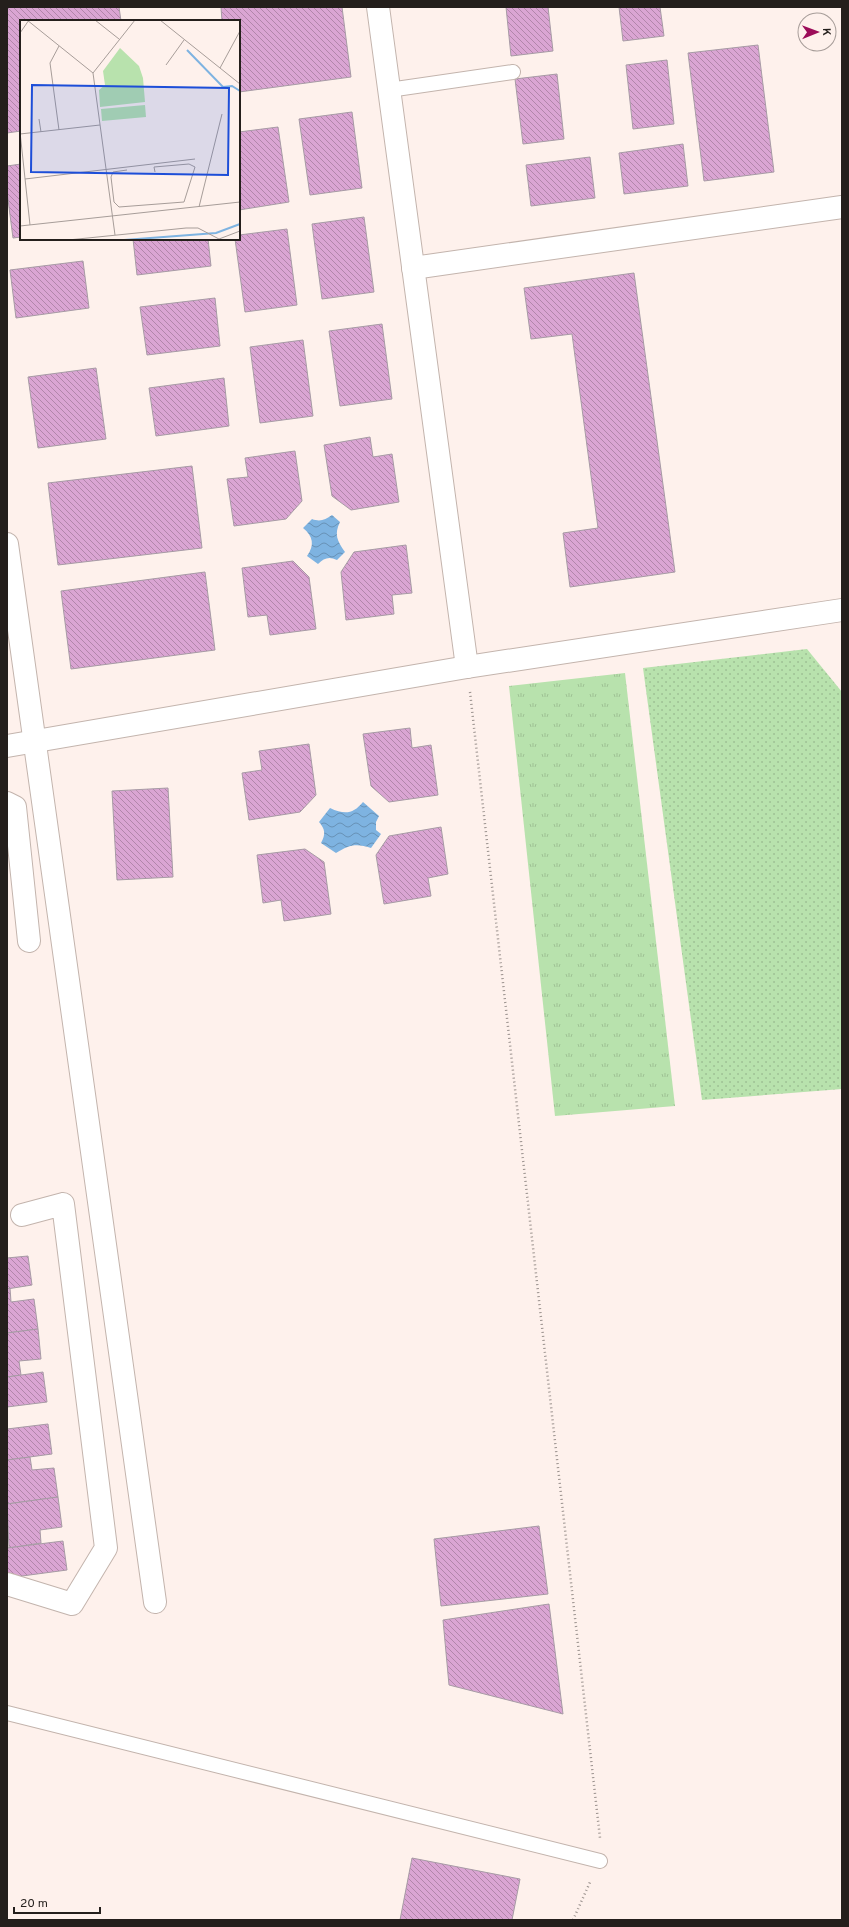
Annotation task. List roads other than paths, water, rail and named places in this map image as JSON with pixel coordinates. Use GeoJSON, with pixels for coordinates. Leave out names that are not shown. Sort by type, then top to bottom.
{"type":"FeatureCollection","features":[{"type":"Feature","properties":{"kind":"street"},"geometry":{"type":"LineString","coordinates":[[378,7],[467,667]]}},
{"type":"Feature","properties":{"kind":"street"},"geometry":{"type":"LineString","coordinates":[[413,268],[842,207]]}},
{"type":"Feature","properties":{"kind":"street"},"geometry":{"type":"LineString","coordinates":[[7,544],[155,1602]]}},
{"type":"Feature","properties":{"kind":"street"},"geometry":{"type":"LineString","coordinates":[[7,746],[467,667],[842,610]]}},
{"type":"Feature","properties":{"kind":"street"},"geometry":{"type":"LineString","coordinates":[[7,803],[15,807],[29,941]]}},
{"type":"Feature","properties":{"kind":"street"},"geometry":{"type":"LineString","coordinates":[[7,1584],[72,1604],[106,1548],[63,1204],[22,1215]]}},
{"type":"Feature","properties":{"kind":"lane"},"geometry":{"type":"LineString","coordinates":[[389,90],[513,72]]}},
{"type":"Feature","properties":{"kind":"lane"},"geometry":{"type":"LineString","coordinates":[[7,1713],[600,1861]]}},
{"type":"Feature","properties":{"kind":"water"},"geometry":{"type":"Polygon","coordinates":[[[332,515],[340,522],[337,530],[337,537],[345,552],[337,560],[327,558],[318,564],[307,556],[310,552],[312,541],[309,534],[303,528],[312,519],[322,520],[332,515]]]}},
{"type":"Feature","properties":{"kind":"water"},"geometry":{"type":"Polygon","coordinates":[[[363,802],[379,816],[376,822],[376,830],[381,834],[371,848],[357,845],[345,848],[336,853],[321,843],[324,837],[324,832],[323,827],[319,822],[330,808],[340,812],[348,812],[356,809],[363,802]]]}}]}
